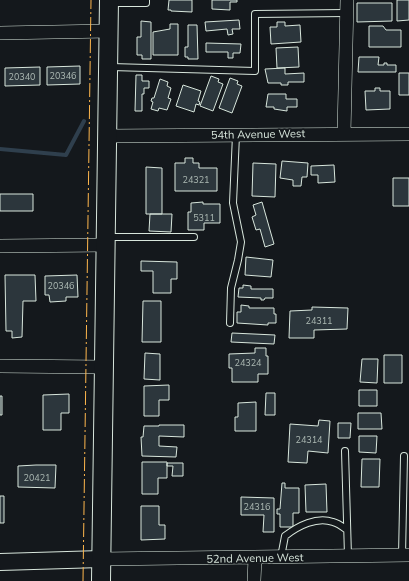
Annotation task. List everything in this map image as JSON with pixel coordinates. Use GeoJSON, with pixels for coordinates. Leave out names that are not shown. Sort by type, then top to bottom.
{"type":"FeatureCollection","features":[{"type":"Feature","properties":{"kind":"main road"},"geometry":{"type":"LineString","coordinates":[[101,581],[109,2]]}},
{"type":"Feature","properties":{"kind":"street"},"geometry":{"type":"LineString","coordinates":[[344,133],[346,6]]}},
{"type":"Feature","properties":{"kind":"street"},"geometry":{"type":"LineString","coordinates":[[0,33],[108,31]]}},
{"type":"Feature","properties":{"kind":"street","name":"54th Avenue West"},"geometry":{"type":"LineString","coordinates":[[107,136],[344,133],[409,134]]}},
{"type":"Feature","properties":{"kind":"street"},"geometry":{"type":"LineString","coordinates":[[0,246],[106,241]]}},
{"type":"Feature","properties":{"kind":"street"},"geometry":{"type":"LineString","coordinates":[[0,366],[103,367]]}},
{"type":"Feature","properties":{"kind":"street","name":"52nd Avenue West"},"geometry":{"type":"LineString","coordinates":[[101,559],[405,556]]}},
{"type":"Feature","properties":{"kind":"street"},"geometry":{"type":"LineString","coordinates":[[254,558],[254,581]]}},
{"type":"Feature","properties":{"kind":"street"},"geometry":{"type":"LineString","coordinates":[[0,562],[101,559]]}},
{"type":"Feature","properties":{"kind":"lane"},"geometry":{"type":"LineString","coordinates":[[109,2],[146,3],[146,0]]}},
{"type":"Feature","properties":{"kind":"lane"},"geometry":{"type":"LineString","coordinates":[[108,67],[254,71],[254,14],[346,6]]}},
{"type":"Feature","properties":{"kind":"lane"},"geometry":{"type":"LineString","coordinates":[[230,324],[231,288],[238,260],[240,242],[234,203],[236,135]]}},
{"type":"Feature","properties":{"kind":"lane"},"geometry":{"type":"LineString","coordinates":[[106,241],[194,237]]}},
{"type":"Feature","properties":{"kind":"lane"},"geometry":{"type":"LineString","coordinates":[[345,451],[348,556]]}},
{"type":"Feature","properties":{"kind":"lane"},"geometry":{"type":"LineString","coordinates":[[404,456],[405,556]]}},
{"type":"Feature","properties":{"kind":"lane"},"geometry":{"type":"LineString","coordinates":[[281,558],[285,536],[297,527],[311,522],[332,521],[347,530]]}},
{"type":"Feature","properties":{"kind":"building"},"geometry":{"type":"Polygon","coordinates":[[[169,0],[192,0],[192,12],[168,10],[169,0]]]}},
{"type":"Feature","properties":{"kind":"building"},"geometry":{"type":"Polygon","coordinates":[[[212,0],[237,0],[237,2],[230,2],[230,10],[212,9],[212,0]]]}},
{"type":"Feature","properties":{"kind":"building"},"geometry":{"type":"Polygon","coordinates":[[[397,0],[409,0],[409,20],[397,21],[397,0]]]}},
{"type":"Feature","properties":{"kind":"building"},"geometry":{"type":"Polygon","coordinates":[[[357,3],[392,3],[392,21],[357,22],[357,3]]]}},
{"type":"Feature","properties":{"kind":"building"},"geometry":{"type":"Polygon","coordinates":[[[239,20],[240,29],[232,29],[233,34],[228,35],[227,29],[206,31],[205,22],[239,20]]]}},
{"type":"Feature","properties":{"kind":"building"},"geometry":{"type":"Polygon","coordinates":[[[141,21],[151,22],[151,59],[142,59],[142,55],[137,55],[137,37],[141,37],[141,21]]]}},
{"type":"Feature","properties":{"kind":"building"},"geometry":{"type":"Polygon","coordinates":[[[277,22],[285,22],[285,26],[300,25],[301,42],[271,44],[270,27],[277,27],[277,22]]]}},
{"type":"Feature","properties":{"kind":"building"},"geometry":{"type":"Polygon","coordinates":[[[170,24],[178,24],[178,55],[153,55],[153,32],[170,29],[170,24]]]}},
{"type":"Feature","properties":{"kind":"building"},"geometry":{"type":"Polygon","coordinates":[[[188,25],[197,25],[198,59],[188,59],[188,57],[185,57],[185,47],[188,47],[188,25]]]}},
{"type":"Feature","properties":{"kind":"building"},"geometry":{"type":"Polygon","coordinates":[[[369,26],[383,26],[386,30],[401,30],[401,47],[369,47],[369,26]]]}},
{"type":"Feature","properties":{"kind":"building"},"geometry":{"type":"Polygon","coordinates":[[[206,43],[241,44],[240,53],[233,53],[233,58],[228,58],[228,52],[206,52],[206,43]]]}},
{"type":"Feature","properties":{"kind":"building"},"geometry":{"type":"Polygon","coordinates":[[[298,47],[299,67],[277,68],[276,48],[298,47]]]}},
{"type":"Feature","properties":{"kind":"building"},"geometry":{"type":"Polygon","coordinates":[[[359,57],[379,57],[378,65],[384,65],[384,63],[387,63],[387,65],[396,65],[396,72],[358,72],[359,57]]]}},
{"type":"Feature","properties":{"kind":"building"},"geometry":{"type":"Polygon","coordinates":[[[80,66],[80,84],[47,85],[47,67],[80,66]]]}},
{"type":"Feature","properties":{"kind":"building"},"geometry":{"type":"Polygon","coordinates":[[[40,67],[40,85],[5,86],[5,68],[40,67]]]}},
{"type":"Feature","properties":{"kind":"building"},"geometry":{"type":"Polygon","coordinates":[[[285,68],[285,74],[304,73],[304,82],[288,82],[288,85],[281,85],[281,83],[268,83],[265,69],[285,68]]]}},
{"type":"Feature","properties":{"kind":"building"},"geometry":{"type":"Polygon","coordinates":[[[399,73],[409,73],[409,95],[399,95],[399,73]]]}},
{"type":"Feature","properties":{"kind":"building"},"geometry":{"type":"Polygon","coordinates":[[[136,75],[142,75],[142,81],[149,81],[149,88],[144,88],[144,94],[142,94],[142,111],[135,111],[136,75]]]}},
{"type":"Feature","properties":{"kind":"building"},"geometry":{"type":"Polygon","coordinates":[[[211,76],[219,79],[218,82],[223,84],[213,111],[200,106],[211,76]]]}},
{"type":"Feature","properties":{"kind":"building"},"geometry":{"type":"Polygon","coordinates":[[[230,78],[238,81],[237,84],[242,86],[232,113],[219,108],[230,78]]]}},
{"type":"Feature","properties":{"kind":"building"},"geometry":{"type":"Polygon","coordinates":[[[160,79],[168,82],[167,86],[171,88],[168,98],[171,99],[167,110],[159,108],[158,111],[151,109],[153,102],[151,101],[152,98],[154,98],[160,79]]]}},
{"type":"Feature","properties":{"kind":"building"},"geometry":{"type":"Polygon","coordinates":[[[183,85],[201,91],[198,101],[200,102],[199,105],[196,104],[194,112],[176,106],[183,85]]]}},
{"type":"Feature","properties":{"kind":"building"},"geometry":{"type":"Polygon","coordinates":[[[375,88],[380,88],[380,91],[390,91],[390,109],[366,110],[365,91],[375,91],[375,88]]]}},
{"type":"Feature","properties":{"kind":"building"},"geometry":{"type":"Polygon","coordinates":[[[268,94],[286,94],[286,99],[297,99],[297,107],[287,107],[287,111],[274,109],[274,107],[266,107],[268,94]]]}},
{"type":"Feature","properties":{"kind":"building"},"geometry":{"type":"Polygon","coordinates":[[[185,158],[193,158],[193,163],[199,163],[199,168],[217,168],[217,191],[175,191],[175,163],[185,163],[185,158]]]}},
{"type":"Feature","properties":{"kind":"building"},"geometry":{"type":"Polygon","coordinates":[[[282,161],[308,163],[307,177],[302,177],[301,186],[293,186],[293,180],[280,178],[282,161]]]}},
{"type":"Feature","properties":{"kind":"building"},"geometry":{"type":"Polygon","coordinates":[[[253,163],[276,164],[275,197],[252,196],[253,163]]]}},
{"type":"Feature","properties":{"kind":"building"},"geometry":{"type":"Polygon","coordinates":[[[334,165],[335,182],[318,183],[318,175],[311,175],[311,166],[334,165]]]}},
{"type":"Feature","properties":{"kind":"building"},"geometry":{"type":"Polygon","coordinates":[[[146,167],[162,168],[162,214],[146,214],[146,167]]]}},
{"type":"Feature","properties":{"kind":"building"},"geometry":{"type":"Polygon","coordinates":[[[393,178],[409,178],[409,206],[393,206],[393,178]]]}},
{"type":"Feature","properties":{"kind":"building"},"geometry":{"type":"Polygon","coordinates":[[[0,194],[33,194],[33,211],[0,211],[0,194]]]}},
{"type":"Feature","properties":{"kind":"building"},"geometry":{"type":"Polygon","coordinates":[[[203,202],[203,204],[220,204],[220,223],[204,223],[204,230],[188,230],[188,212],[191,212],[191,203],[203,202]]]}},
{"type":"Feature","properties":{"kind":"building"},"geometry":{"type":"Polygon","coordinates":[[[262,202],[274,244],[265,247],[260,229],[256,230],[252,217],[256,215],[253,205],[262,202]]]}},
{"type":"Feature","properties":{"kind":"building"},"geometry":{"type":"Polygon","coordinates":[[[150,214],[172,214],[171,232],[149,231],[150,214]]]}},
{"type":"Feature","properties":{"kind":"building"},"geometry":{"type":"Polygon","coordinates":[[[246,257],[273,260],[271,277],[245,275],[246,257]]]}},
{"type":"Feature","properties":{"kind":"building"},"geometry":{"type":"Polygon","coordinates":[[[141,261],[177,262],[177,279],[171,279],[171,293],[153,293],[153,271],[141,271],[141,261]]]}},
{"type":"Feature","properties":{"kind":"building"},"geometry":{"type":"Polygon","coordinates":[[[5,275],[35,275],[36,301],[23,301],[22,337],[12,338],[12,331],[6,331],[5,275]]]}},
{"type":"Feature","properties":{"kind":"building"},"geometry":{"type":"Polygon","coordinates":[[[77,275],[78,297],[66,297],[66,301],[50,302],[49,295],[45,295],[45,276],[77,275]]]}},
{"type":"Feature","properties":{"kind":"building"},"geometry":{"type":"Polygon","coordinates":[[[243,285],[251,286],[251,289],[273,289],[273,298],[265,298],[264,300],[261,300],[261,298],[238,297],[239,288],[243,288],[243,285]]]}},
{"type":"Feature","properties":{"kind":"building"},"geometry":{"type":"Polygon","coordinates":[[[143,301],[161,301],[161,342],[142,342],[143,301]]]}},
{"type":"Feature","properties":{"kind":"building"},"geometry":{"type":"Polygon","coordinates":[[[241,305],[249,306],[249,308],[274,308],[276,323],[268,323],[268,325],[237,323],[237,312],[241,312],[241,305]]]}},
{"type":"Feature","properties":{"kind":"building"},"geometry":{"type":"Polygon","coordinates":[[[312,307],[348,308],[347,329],[314,330],[314,338],[289,338],[290,311],[312,310],[312,307]]]}},
{"type":"Feature","properties":{"kind":"building"},"geometry":{"type":"Polygon","coordinates":[[[232,333],[275,335],[274,344],[231,342],[232,333]]]}},
{"type":"Feature","properties":{"kind":"building"},"geometry":{"type":"Polygon","coordinates":[[[255,348],[266,348],[266,356],[268,356],[268,374],[258,374],[258,382],[232,382],[232,368],[229,368],[229,354],[255,353],[255,348]]]}},
{"type":"Feature","properties":{"kind":"building"},"geometry":{"type":"Polygon","coordinates":[[[145,353],[160,354],[160,380],[144,379],[145,353]]]}},
{"type":"Feature","properties":{"kind":"building"},"geometry":{"type":"Polygon","coordinates":[[[384,355],[402,355],[402,383],[384,383],[384,355]]]}},
{"type":"Feature","properties":{"kind":"building"},"geometry":{"type":"Polygon","coordinates":[[[362,359],[378,359],[377,383],[360,382],[362,359]]]}},
{"type":"Feature","properties":{"kind":"building"},"geometry":{"type":"Polygon","coordinates":[[[169,385],[169,400],[159,400],[159,416],[144,416],[144,386],[169,385]]]}},
{"type":"Feature","properties":{"kind":"building"},"geometry":{"type":"Polygon","coordinates":[[[359,390],[377,390],[377,406],[359,406],[359,390]]]}},
{"type":"Feature","properties":{"kind":"building"},"geometry":{"type":"Polygon","coordinates":[[[266,393],[275,393],[275,415],[265,415],[266,393]]]}},
{"type":"Feature","properties":{"kind":"building"},"geometry":{"type":"Polygon","coordinates":[[[69,394],[69,413],[61,413],[61,430],[43,430],[43,395],[69,394]]]}},
{"type":"Feature","properties":{"kind":"building"},"geometry":{"type":"Polygon","coordinates":[[[0,396],[2,396],[2,415],[0,415],[0,396]]]}},
{"type":"Feature","properties":{"kind":"building"},"geometry":{"type":"Polygon","coordinates":[[[256,402],[256,431],[235,431],[235,417],[238,417],[238,403],[256,402]]]}},
{"type":"Feature","properties":{"kind":"building"},"geometry":{"type":"Polygon","coordinates":[[[358,413],[381,413],[382,429],[358,429],[358,413]]]}},
{"type":"Feature","properties":{"kind":"building"},"geometry":{"type":"Polygon","coordinates":[[[319,420],[330,421],[328,453],[308,451],[307,463],[288,462],[290,424],[318,426],[319,420]]]}},
{"type":"Feature","properties":{"kind":"building"},"geometry":{"type":"Polygon","coordinates":[[[338,423],[351,423],[350,438],[338,438],[338,423]]]}},
{"type":"Feature","properties":{"kind":"building"},"geometry":{"type":"Polygon","coordinates":[[[184,425],[184,437],[159,436],[159,446],[177,447],[176,457],[142,456],[141,437],[143,437],[144,426],[184,425]]]}},
{"type":"Feature","properties":{"kind":"building"},"geometry":{"type":"Polygon","coordinates":[[[359,436],[377,436],[376,453],[359,452],[359,436]]]}},
{"type":"Feature","properties":{"kind":"building"},"geometry":{"type":"Polygon","coordinates":[[[362,459],[380,459],[379,487],[361,487],[362,459]]]}},
{"type":"Feature","properties":{"kind":"building"},"geometry":{"type":"Polygon","coordinates":[[[142,462],[167,462],[167,478],[158,478],[158,494],[142,494],[142,462]]]}},
{"type":"Feature","properties":{"kind":"building"},"geometry":{"type":"Polygon","coordinates":[[[167,463],[183,463],[183,476],[172,476],[173,466],[167,466],[167,463]]]}},
{"type":"Feature","properties":{"kind":"building"},"geometry":{"type":"Polygon","coordinates":[[[56,465],[55,488],[18,487],[18,466],[56,465]]]}},
{"type":"Feature","properties":{"kind":"building"},"geometry":{"type":"Polygon","coordinates":[[[282,483],[285,483],[285,488],[299,488],[299,513],[293,513],[293,527],[280,527],[280,514],[277,514],[277,509],[280,509],[282,483]]]}},
{"type":"Feature","properties":{"kind":"building"},"geometry":{"type":"Polygon","coordinates":[[[326,484],[327,512],[306,512],[305,485],[326,484]]]}},
{"type":"Feature","properties":{"kind":"building"},"geometry":{"type":"Polygon","coordinates":[[[0,496],[4,496],[4,523],[0,523],[0,496]]]}},
{"type":"Feature","properties":{"kind":"building"},"geometry":{"type":"Polygon","coordinates":[[[241,497],[274,498],[274,532],[263,532],[264,515],[241,515],[241,497]]]}},
{"type":"Feature","properties":{"kind":"building"},"geometry":{"type":"Polygon","coordinates":[[[141,506],[159,506],[159,525],[165,525],[165,539],[141,540],[141,506]]]}},
{"type":"Feature","properties":{"kind":"waterway"},"geometry":{"type":"LineString","coordinates":[[0,149],[66,155],[84,121]]}},
{"type":"Feature","properties":{"kind":"power"},"geometry":{"type":"LineString","coordinates":[[83,581],[91,0]]}}]}
